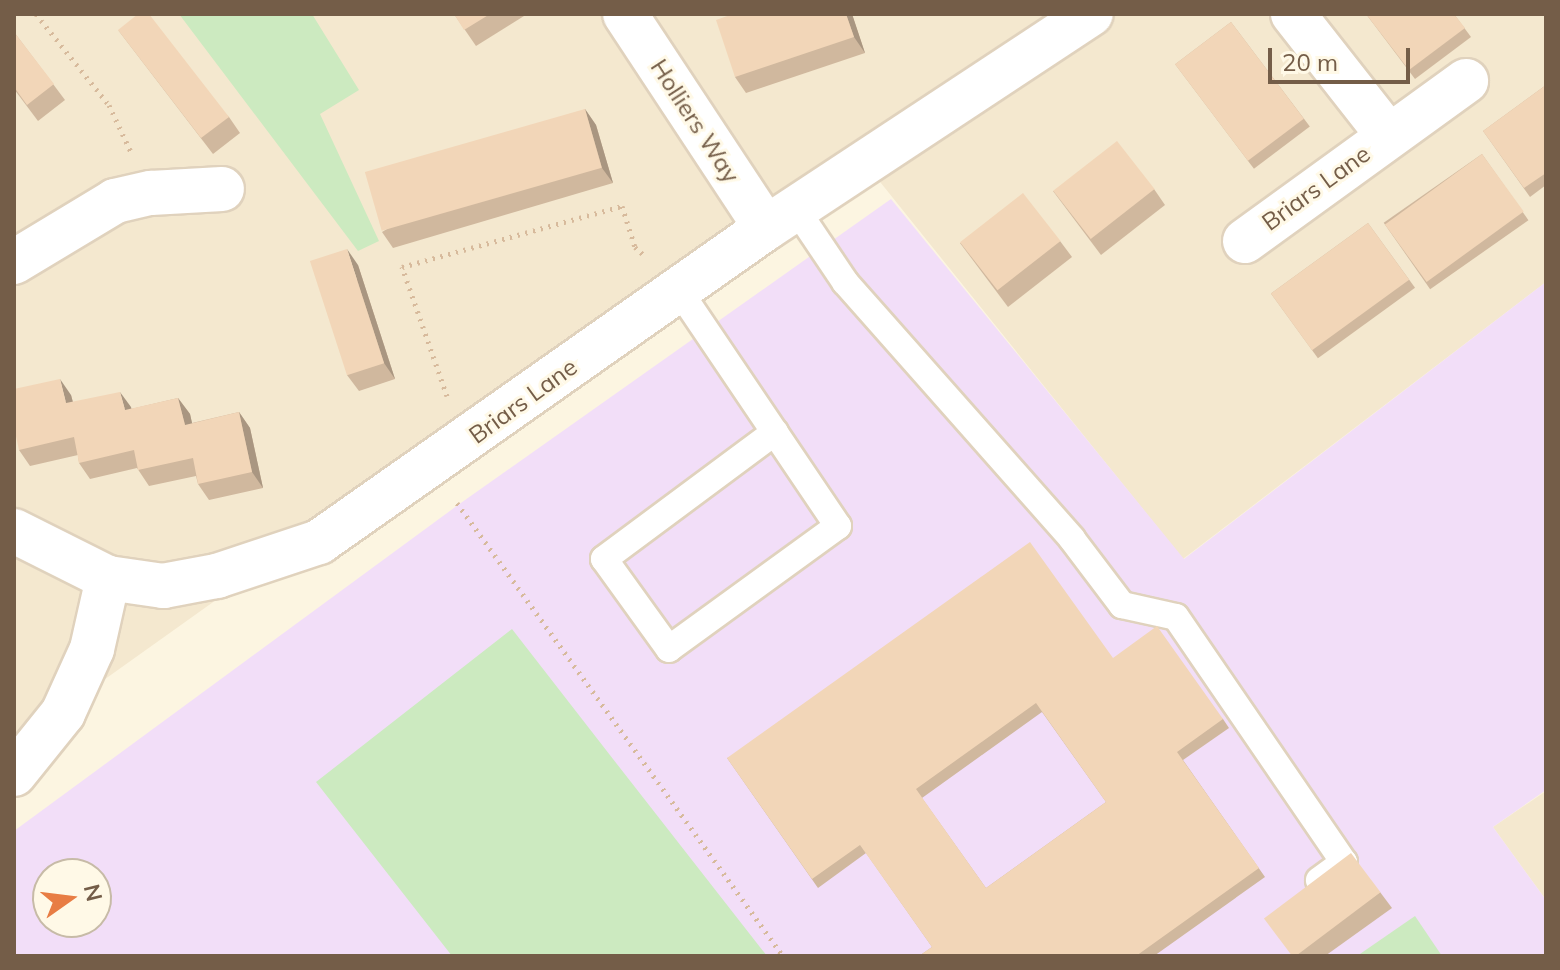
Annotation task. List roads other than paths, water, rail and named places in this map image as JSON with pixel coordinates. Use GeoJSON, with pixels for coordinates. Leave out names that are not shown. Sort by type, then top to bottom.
{"type":"FeatureCollection","features":[{"type":"Feature","properties":{"kind":"street","name":"Holliers Way"},"geometry":{"type":"LineString","coordinates":[[625,14],[781,218]]}},
{"type":"Feature","properties":{"kind":"street","name":"Briars Lane"},"geometry":{"type":"LineString","coordinates":[[14,531],[108,578],[163,586],[275,560],[319,542],[781,218],[1091,14]]}},
{"type":"Feature","properties":{"kind":"street","name":"Briars Lane"},"geometry":{"type":"LineString","coordinates":[[1293,14],[1388,135]]}},
{"type":"Feature","properties":{"kind":"street","name":"Briars Lane"},"geometry":{"type":"LineString","coordinates":[[1245,241],[1466,81]]}},
{"type":"Feature","properties":{"kind":"street"},"geometry":{"type":"LineString","coordinates":[[14,262],[115,201],[151,193],[222,189]]}},
{"type":"Feature","properties":{"kind":"street"},"geometry":{"type":"LineString","coordinates":[[14,774],[63,713],[92,649],[108,578]]}},
{"type":"Feature","properties":{"kind":"lane"},"geometry":{"type":"LineString","coordinates":[[781,218],[845,282],[1072,539],[1122,605],[1176,617],[1344,862],[1307,890]]}},
{"type":"Feature","properties":{"kind":"lane"},"geometry":{"type":"LineString","coordinates":[[678,289],[775,432],[838,526],[669,649],[604,559],[775,432]]}}]}
